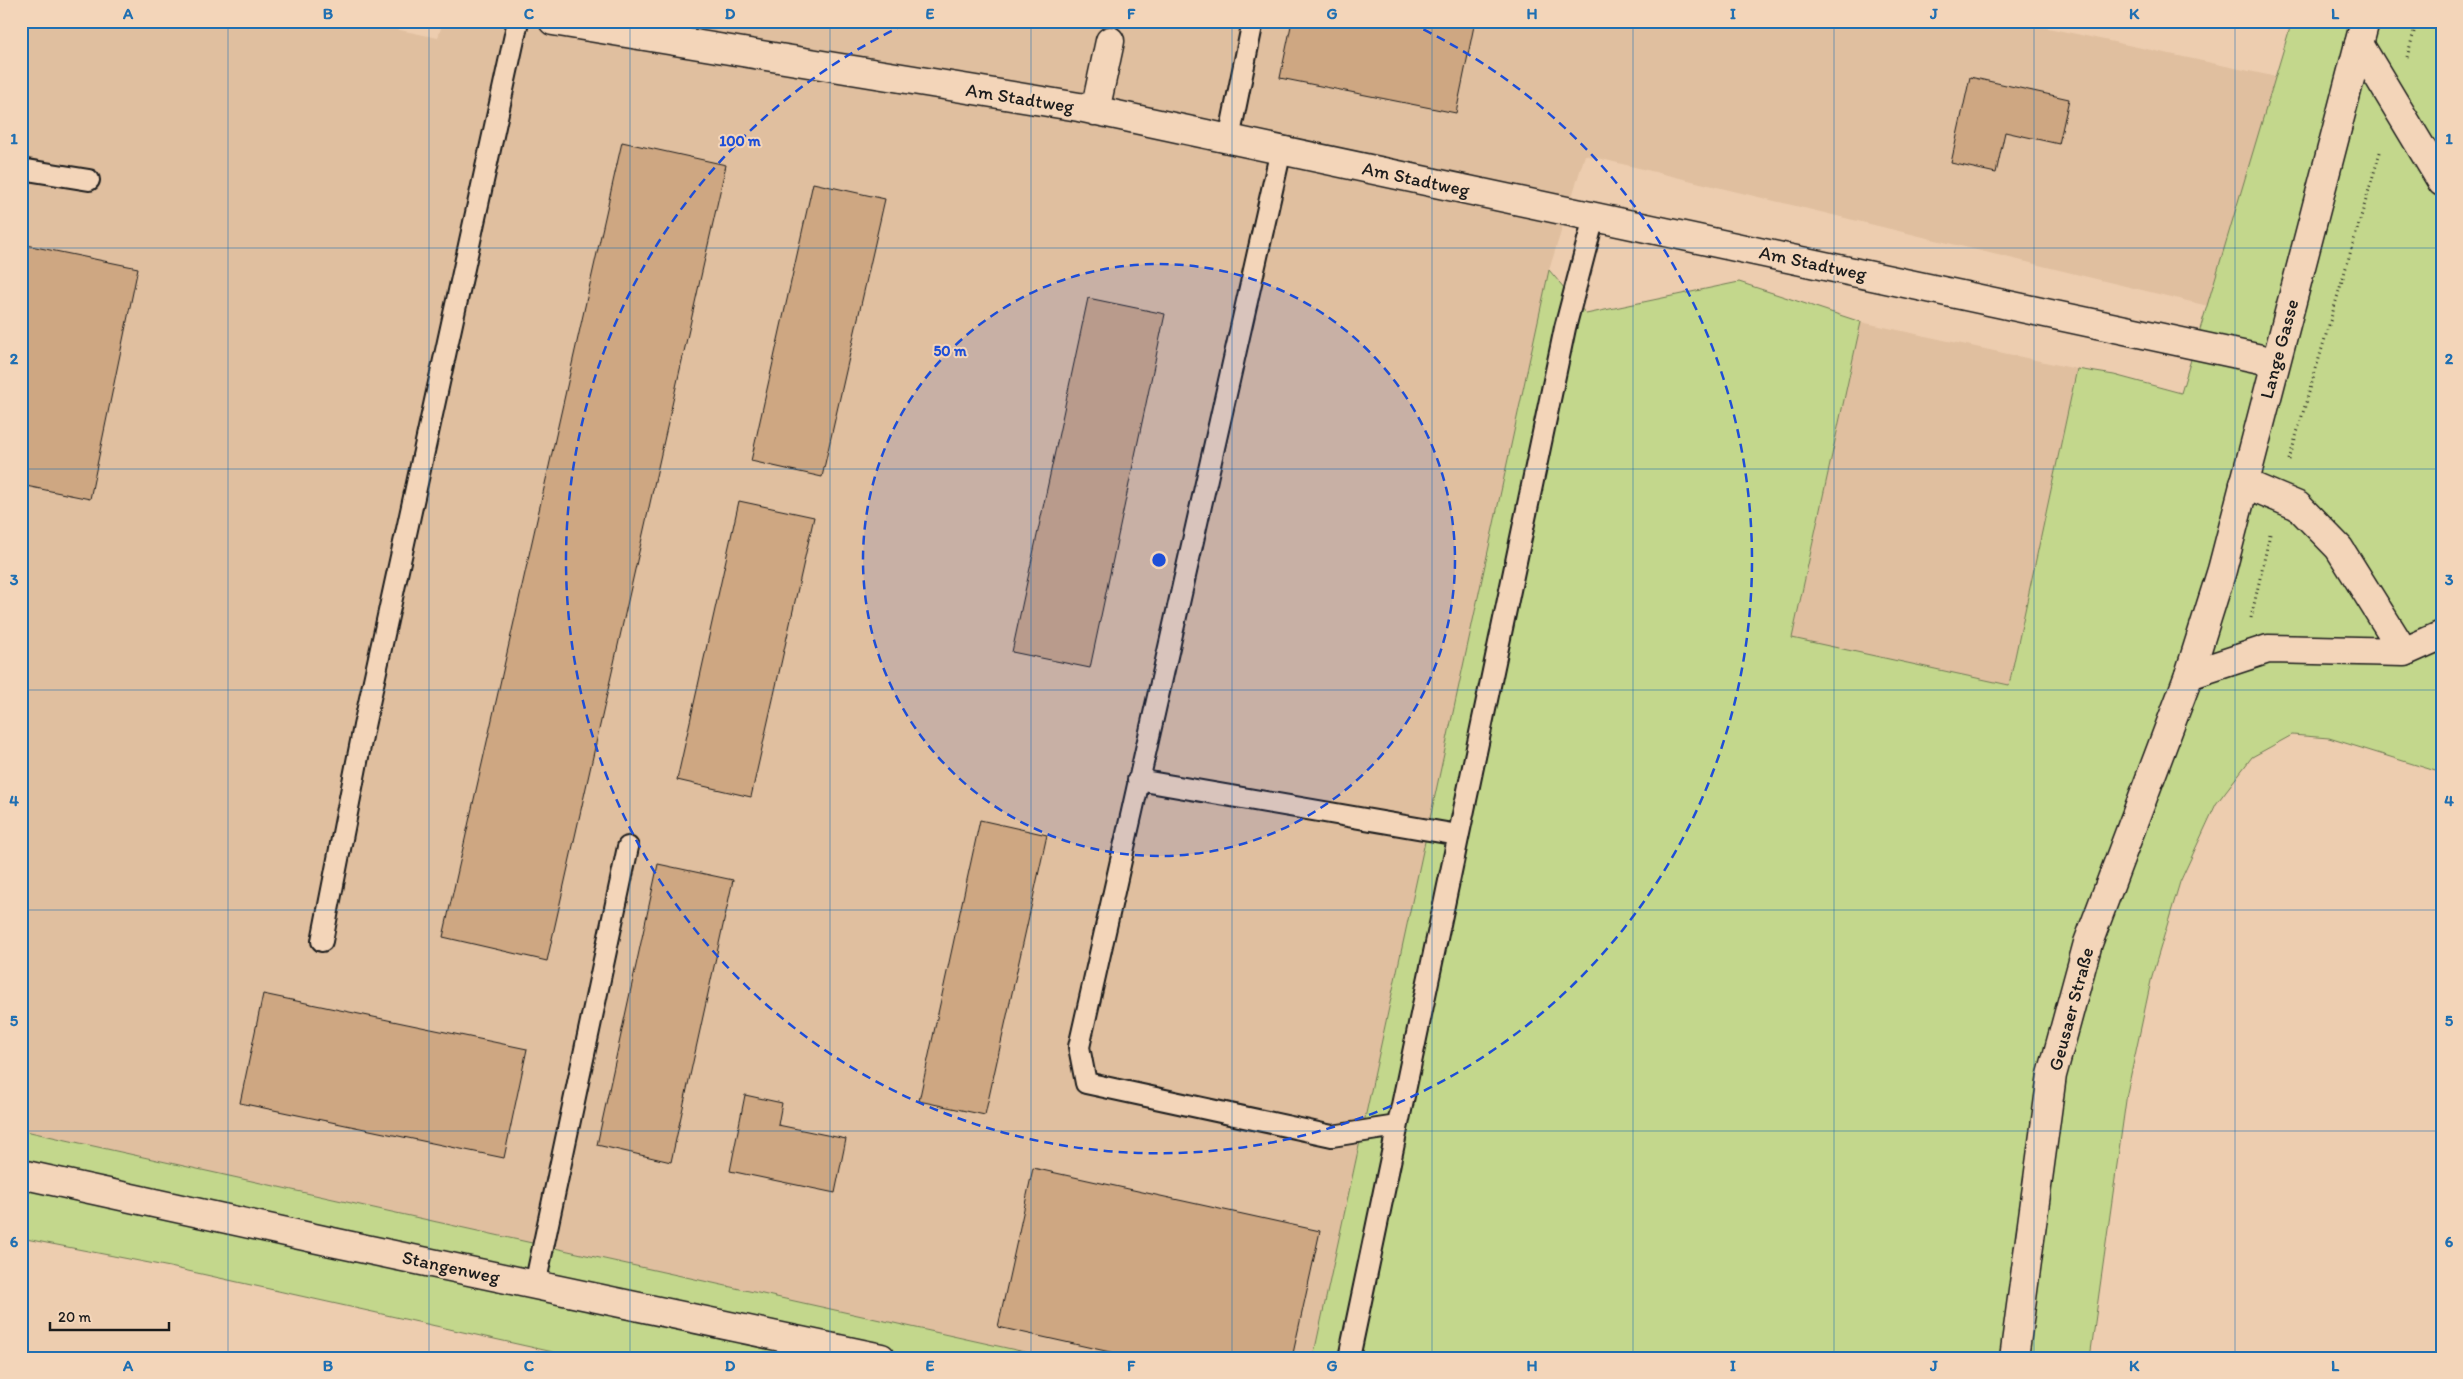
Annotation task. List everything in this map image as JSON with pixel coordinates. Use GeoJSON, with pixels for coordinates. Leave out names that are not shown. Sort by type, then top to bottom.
{"type":"FeatureCollection","features":[{"type":"Feature","properties":{"kind":"street","name":"Am Stadtweg"},"geometry":{"type":"LineString","coordinates":[[554,21],[1096,111],[2275,362]]}},
{"type":"Feature","properties":{"kind":"street"},"geometry":{"type":"LineString","coordinates":[[2362,32],[2442,182]]}},
{"type":"Feature","properties":{"kind":"street","name":"Lange Gasse"},"geometry":{"type":"LineString","coordinates":[[2189,675],[2222,570],[2362,32]]}},
{"type":"Feature","properties":{"kind":"street"},"geometry":{"type":"LineString","coordinates":[[1096,111],[1110,41]]}},
{"type":"Feature","properties":{"kind":"street"},"geometry":{"type":"LineString","coordinates":[[2244,483],[2298,506],[2326,534],[2339,548],[2404,652]]}},
{"type":"Feature","properties":{"kind":"street"},"geometry":{"type":"LineString","coordinates":[[2189,675],[2268,649],[2404,652],[2442,635]]}},
{"type":"Feature","properties":{"kind":"street","name":"Geusaer Straße"},"geometry":{"type":"LineString","coordinates":[[2014,1358],[2052,1076],[2088,943],[2189,675]]}},
{"type":"Feature","properties":{"kind":"street","name":"Stangenweg"},"geometry":{"type":"LineString","coordinates":[[21,1174],[881,1358]]}},
{"type":"Feature","properties":{"kind":"lane"},"geometry":{"type":"LineString","coordinates":[[322,941],[364,726],[518,21]]}},
{"type":"Feature","properties":{"kind":"lane"},"geometry":{"type":"LineString","coordinates":[[1229,139],[1253,21]]}},
{"type":"Feature","properties":{"kind":"lane"},"geometry":{"type":"LineString","coordinates":[[1281,150],[1079,1047],[1086,1083],[1332,1136],[1397,1126]]}},
{"type":"Feature","properties":{"kind":"lane"},"geometry":{"type":"LineString","coordinates":[[21,169],[89,180]]}},
{"type":"Feature","properties":{"kind":"lane"},"geometry":{"type":"LineString","coordinates":[[1349,1358],[1565,328],[1594,217]]}},
{"type":"Feature","properties":{"kind":"lane"},"geometry":{"type":"LineString","coordinates":[[1138,780],[1458,835]]}},
{"type":"Feature","properties":{"kind":"lane"},"geometry":{"type":"LineString","coordinates":[[535,1285],[628,848]]}},
{"type":"Feature","properties":{"kind":"shaded area"},"geometry":{"type":"Polygon","coordinates":[[[21,21],[357,21],[438,38],[443,21],[2016,21],[2277,77],[2208,306],[1585,155],[1549,270],[1313,1358],[1052,1358],[21,1130],[21,21]]]}},
{"type":"Feature","properties":{"kind":"shaded area"},"geometry":{"type":"Polygon","coordinates":[[[1861,322],[2077,369],[2009,685],[1792,639],[1861,322]]]}},
{"type":"Feature","properties":{"kind":"green space"},"geometry":{"type":"Polygon","coordinates":[[[2292,21],[2442,21],[2442,773],[2329,738],[2292,735],[2252,757],[2216,804],[2180,882],[2152,976],[2127,1093],[2090,1358],[1313,1358],[1549,270],[1586,314],[1739,282],[1861,322],[1792,638],[2009,685],[2077,369],[2114,375],[2181,393],[2292,21]]]}},
{"type":"Feature","properties":{"kind":"green space"},"geometry":{"type":"Polygon","coordinates":[[[21,1130],[1052,1358],[580,1358],[170,1267],[21,1238],[21,1130]]]}},
{"type":"Feature","properties":{"kind":"building"},"geometry":{"type":"Polygon","coordinates":[[[1292,21],[1475,21],[1456,113],[1280,78],[1292,21]]]}},
{"type":"Feature","properties":{"kind":"building"},"geometry":{"type":"Polygon","coordinates":[[[1970,77],[2069,99],[2059,144],[2005,132],[1996,173],[1951,163],[1970,77]]]}},
{"type":"Feature","properties":{"kind":"building"},"geometry":{"type":"Polygon","coordinates":[[[622,142],[726,165],[547,961],[443,937],[622,142]]]}},
{"type":"Feature","properties":{"kind":"building"},"geometry":{"type":"Polygon","coordinates":[[[813,183],[885,199],[822,477],[751,461],[813,183]]]}},
{"type":"Feature","properties":{"kind":"building"},"geometry":{"type":"Polygon","coordinates":[[[21,244],[138,268],[90,499],[21,485],[21,244]]]}},
{"type":"Feature","properties":{"kind":"building"},"geometry":{"type":"Polygon","coordinates":[[[1088,298],[1165,314],[1090,668],[1012,652],[1088,298]]]}},
{"type":"Feature","properties":{"kind":"building"},"geometry":{"type":"Polygon","coordinates":[[[739,501],[814,517],[751,797],[677,780],[739,501]]]}},
{"type":"Feature","properties":{"kind":"building"},"geometry":{"type":"Polygon","coordinates":[[[980,820],[1047,835],[985,1115],[919,1101],[980,820]]]}},
{"type":"Feature","properties":{"kind":"building"},"geometry":{"type":"Polygon","coordinates":[[[658,864],[733,880],[671,1162],[597,1145],[658,864]]]}},
{"type":"Feature","properties":{"kind":"building"},"geometry":{"type":"Polygon","coordinates":[[[263,994],[527,1049],[504,1158],[240,1103],[263,994]]]}},
{"type":"Feature","properties":{"kind":"building"},"geometry":{"type":"Polygon","coordinates":[[[745,1095],[782,1103],[778,1125],[846,1139],[835,1193],[730,1171],[745,1095]]]}},
{"type":"Feature","properties":{"kind":"building"},"geometry":{"type":"Polygon","coordinates":[[[1033,1168],[1320,1231],[1292,1358],[1137,1358],[998,1327],[1033,1168]]]}}]}
